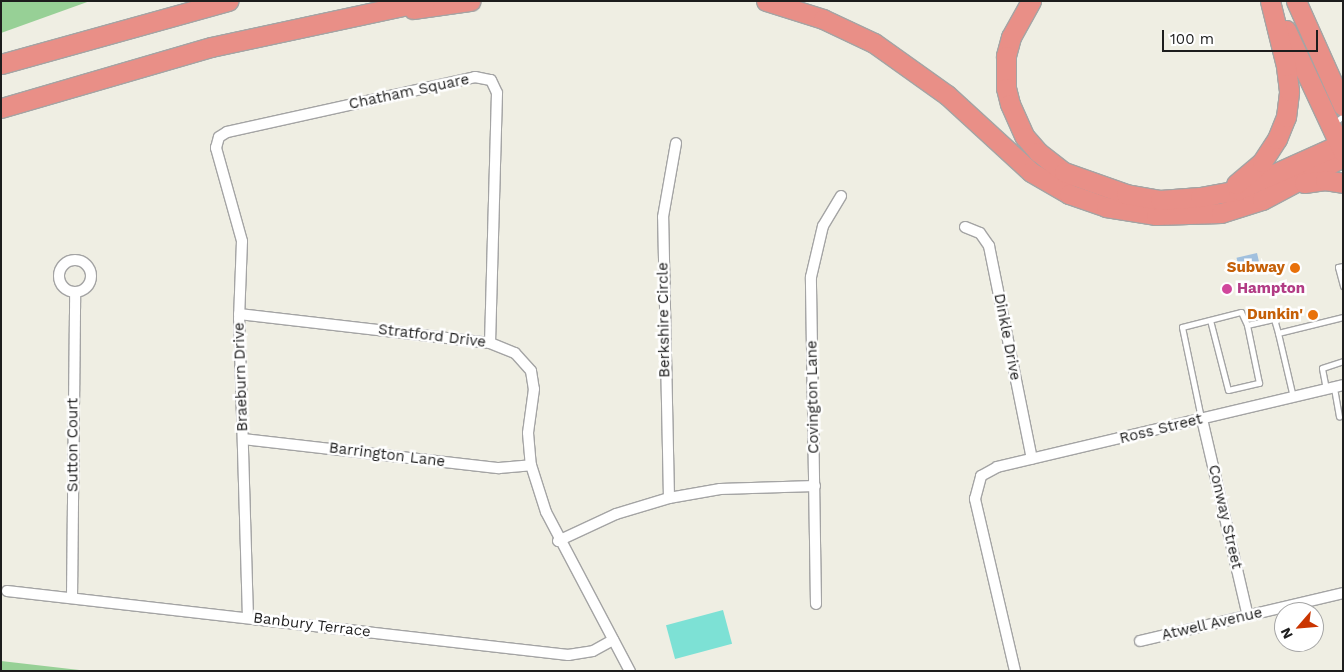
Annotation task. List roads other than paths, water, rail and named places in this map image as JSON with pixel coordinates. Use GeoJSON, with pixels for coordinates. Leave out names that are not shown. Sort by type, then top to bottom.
{"type":"FeatureCollection","features":[{"type":"Feature","properties":{"kind":"highway"},"geometry":{"type":"LineString","coordinates":[[1,64],[228,1]]}},
{"type":"Feature","properties":{"kind":"highway"},"geometry":{"type":"LineString","coordinates":[[1,108],[118,72],[306,25],[425,1]]}},
{"type":"Feature","properties":{"kind":"highway"},"geometry":{"type":"LineString","coordinates":[[306,25],[470,1]]}},
{"type":"Feature","properties":{"kind":"highway"},"geometry":{"type":"LineString","coordinates":[[766,1],[846,29],[901,60],[947,94],[1031,172],[1087,201],[1129,212],[1203,215],[1248,206],[1286,188],[1311,181],[1343,183]]}},
{"type":"Feature","properties":{"kind":"highway"},"geometry":{"type":"LineString","coordinates":[[1031,1],[1011,37],[1005,72],[1013,113],[1038,152],[1064,172],[1126,194],[1160,200],[1221,193],[1256,182],[1341,138]]}},
{"type":"Feature","properties":{"kind":"highway"},"geometry":{"type":"LineString","coordinates":[[1271,1],[1341,138]]}},
{"type":"Feature","properties":{"kind":"highway"},"geometry":{"type":"LineString","coordinates":[[1221,193],[1262,162],[1277,139],[1286,117],[1289,92],[1286,66],[1271,1]]}},
{"type":"Feature","properties":{"kind":"highway"},"geometry":{"type":"LineString","coordinates":[[1296,1],[1343,106]]}},
{"type":"Feature","properties":{"kind":"highway"},"geometry":{"type":"LineString","coordinates":[[1286,188],[1341,138]]}},
{"type":"Feature","properties":{"kind":"street","name":"Chatham Square"},"geometry":{"type":"LineString","coordinates":[[218,140],[227,132],[466,79],[482,76],[491,80],[498,93],[490,342]]}},
{"type":"Feature","properties":{"kind":"street","name":"Braeburn Drive"},"geometry":{"type":"LineString","coordinates":[[218,140],[216,148],[242,241],[239,314],[248,618]]}},
{"type":"Feature","properties":{"kind":"street","name":"Berkshire Circle"},"geometry":{"type":"LineString","coordinates":[[669,498],[663,217],[676,143]]}},
{"type":"Feature","properties":{"kind":"street","name":"Covington Lane"},"geometry":{"type":"LineString","coordinates":[[816,604],[811,277],[823,226],[841,196]]}},
{"type":"Feature","properties":{"kind":"street","name":"Dinkle Drive"},"geometry":{"type":"LineString","coordinates":[[965,227],[980,234],[989,246],[1032,459]]}},
{"type":"Feature","properties":{"kind":"street","name":"Sutton Court"},"geometry":{"type":"LineString","coordinates":[[72,598],[75,292]]}},
{"type":"Feature","properties":{"kind":"street","name":"Stratford Drive"},"geometry":{"type":"LineString","coordinates":[[239,314],[490,342],[515,353],[531,372],[534,389],[528,434],[531,465],[546,512],[558,540],[630,671]]}},
{"type":"Feature","properties":{"kind":"street","name":"Ross Street"},"geometry":{"type":"LineString","coordinates":[[1015,671],[975,499],[981,476],[997,466],[1334,387]]}},
{"type":"Feature","properties":{"kind":"street","name":"Conway Street"},"geometry":{"type":"LineString","coordinates":[[1202,419],[1248,616]]}},
{"type":"Feature","properties":{"kind":"street","name":"Barrington Lane"},"geometry":{"type":"LineString","coordinates":[[243,439],[499,468],[531,465]]}},
{"type":"Feature","properties":{"kind":"street"},"geometry":{"type":"LineString","coordinates":[[558,540],[616,514],[669,498],[736,487],[815,486]]}},
{"type":"Feature","properties":{"kind":"street","name":"Banbury Terrace"},"geometry":{"type":"LineString","coordinates":[[7,591],[568,655],[593,651],[613,640]]}},
{"type":"Feature","properties":{"kind":"street","name":"Atwell Avenue"},"geometry":{"type":"LineString","coordinates":[[1140,641],[1343,593]]}},
{"type":"Feature","properties":{"kind":"lane"},"geometry":{"type":"LineString","coordinates":[[1343,266],[1338,267],[1343,286]]}},
{"type":"Feature","properties":{"kind":"lane"},"geometry":{"type":"LineString","coordinates":[[1202,419],[1182,327],[1241,312],[1247,324],[1260,382],[1228,390],[1210,320]]}},
{"type":"Feature","properties":{"kind":"lane"},"geometry":{"type":"LineString","coordinates":[[1278,333],[1343,317]]}},
{"type":"Feature","properties":{"kind":"lane"},"geometry":{"type":"LineString","coordinates":[[1247,324],[1274,319],[1293,397]]}},
{"type":"Feature","properties":{"kind":"lane"},"geometry":{"type":"LineString","coordinates":[[1339,417],[1334,387],[1322,368],[1343,361]]}},
{"type":"Feature","properties":{"kind":"place","name":"Subway"},"geometry":{"type":"Point","coordinates":[1295,268]}},
{"type":"Feature","properties":{"kind":"place","name":"Hampton"},"geometry":{"type":"Point","coordinates":[1227,289]}},
{"type":"Feature","properties":{"kind":"place","name":"Dunkin'"},"geometry":{"type":"Point","coordinates":[1313,315]}}]}
